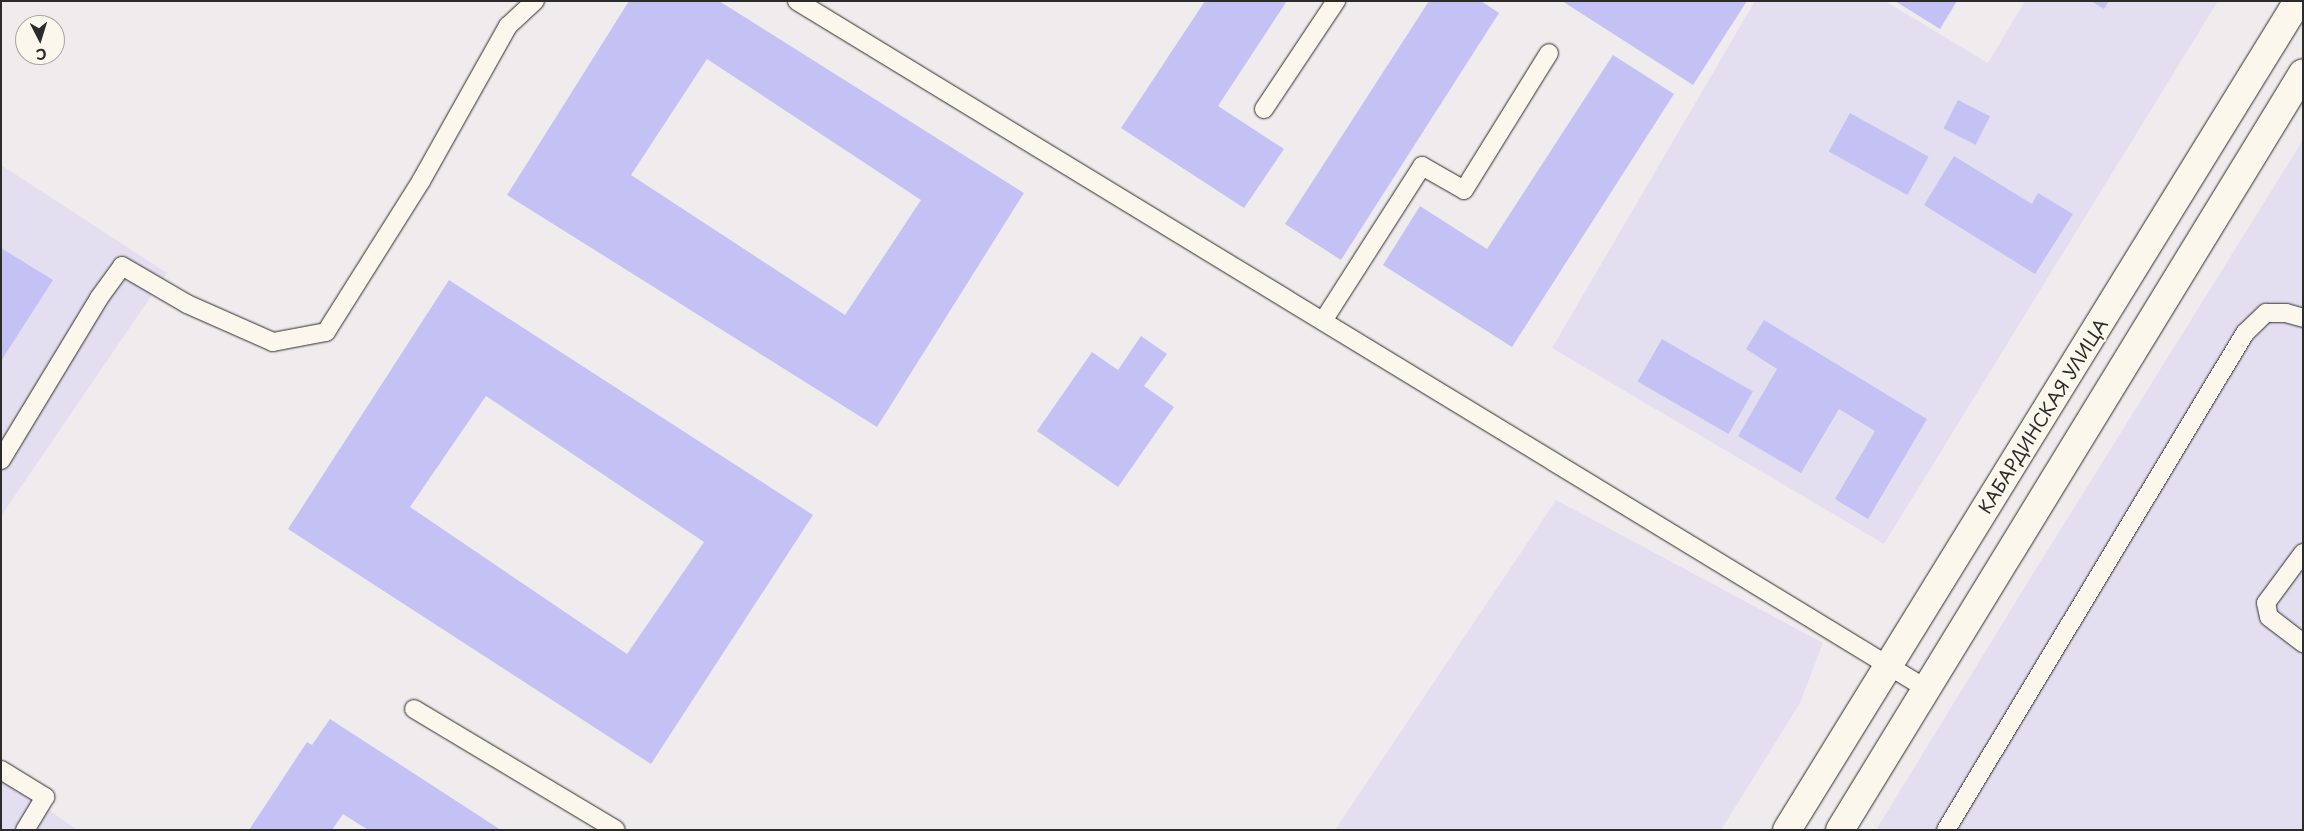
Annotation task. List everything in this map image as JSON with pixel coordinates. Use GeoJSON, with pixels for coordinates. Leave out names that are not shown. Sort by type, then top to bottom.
{"type":"FeatureCollection","features":[{"type":"Feature","properties":{"kind":"main road","name":"КАБАРДИНСКАЯ УЛИЦА"},"geometry":{"type":"LineString","coordinates":[[1787,830],[2298,1]]}},
{"type":"Feature","properties":{"kind":"main road"},"geometry":{"type":"LineString","coordinates":[[1840,830],[1925,688],[2303,73]]}},
{"type":"Feature","properties":{"kind":"lane"},"geometry":{"type":"LineString","coordinates":[[1,460],[98,298],[122,266],[187,304],[273,342],[326,332],[421,181],[508,26],[535,1]]}},
{"type":"Feature","properties":{"kind":"lane"},"geometry":{"type":"LineString","coordinates":[[797,1],[1925,688]]}},
{"type":"Feature","properties":{"kind":"lane"},"geometry":{"type":"LineString","coordinates":[[1264,109],[1336,1]]}},
{"type":"Feature","properties":{"kind":"lane"},"geometry":{"type":"LineString","coordinates":[[1323,321],[1422,166],[1464,190],[1549,53]]}},
{"type":"Feature","properties":{"kind":"lane"},"geometry":{"type":"LineString","coordinates":[[1946,830],[2245,333],[2266,313],[2286,313],[2303,318]]}},
{"type":"Feature","properties":{"kind":"lane"},"geometry":{"type":"LineString","coordinates":[[2303,553],[2266,603],[2270,617],[2303,643]]}},
{"type":"Feature","properties":{"kind":"lane"},"geometry":{"type":"LineString","coordinates":[[414,709],[616,830]]}},
{"type":"Feature","properties":{"kind":"lane"},"geometry":{"type":"LineString","coordinates":[[1,770],[46,798],[25,830]]}},
{"type":"Feature","properties":{"kind":"shaded area"},"geometry":{"type":"Polygon","coordinates":[[[1755,1],[1885,1],[1988,63],[2025,1],[2218,1],[1884,544],[1552,348],[1755,1]]]}},
{"type":"Feature","properties":{"kind":"shaded area"},"geometry":{"type":"Polygon","coordinates":[[[2303,140],[2303,830],[1876,830],[2026,585],[2303,140]]]}},
{"type":"Feature","properties":{"kind":"shaded area"},"geometry":{"type":"Polygon","coordinates":[[[1,165],[167,273],[1,516],[1,165]]]}},
{"type":"Feature","properties":{"kind":"shaded area"},"geometry":{"type":"Polygon","coordinates":[[[1556,500],[1823,643],[1800,703],[1721,830],[1335,830],[1556,500]]]}},
{"type":"Feature","properties":{"kind":"shaded area"},"geometry":{"type":"Polygon","coordinates":[[[1,776],[77,830],[1,830],[1,776]]]}},
{"type":"Feature","properties":{"kind":"building"},"geometry":{"type":"Polygon","coordinates":[[[629,1],[719,1],[1024,193],[877,427],[507,195],[629,1]],[[707,59],[631,175],[845,315],[921,200],[707,59]]]}},
{"type":"Feature","properties":{"kind":"building"},"geometry":{"type":"Polygon","coordinates":[[[1205,1],[1287,1],[1218,106],[1284,149],[1244,208],[1121,128],[1205,1]]]}},
{"type":"Feature","properties":{"kind":"building"},"geometry":{"type":"Polygon","coordinates":[[[1429,1],[1481,1],[1499,13],[1341,260],[1285,224],[1429,1]]]}},
{"type":"Feature","properties":{"kind":"building"},"geometry":{"type":"Polygon","coordinates":[[[1562,1],[1747,1],[1693,85],[1562,1]]]}},
{"type":"Feature","properties":{"kind":"building"},"geometry":{"type":"Polygon","coordinates":[[[1895,1],[1957,1],[1940,29],[1895,1]]]}},
{"type":"Feature","properties":{"kind":"building"},"geometry":{"type":"Polygon","coordinates":[[[2091,1],[2109,1],[2104,9],[2091,1]]]}},
{"type":"Feature","properties":{"kind":"building"},"geometry":{"type":"Polygon","coordinates":[[[1613,55],[1674,94],[1512,347],[1383,265],[1420,206],[1487,249],[1613,55]]]}},
{"type":"Feature","properties":{"kind":"building"},"geometry":{"type":"Polygon","coordinates":[[[1958,100],[1990,116],[1976,145],[1943,129],[1958,100]]]}},
{"type":"Feature","properties":{"kind":"building"},"geometry":{"type":"Polygon","coordinates":[[[1850,113],[1929,157],[1907,195],[1829,151],[1850,113]]]}},
{"type":"Feature","properties":{"kind":"building"},"geometry":{"type":"Polygon","coordinates":[[[1954,156],[2032,204],[2038,193],[2073,214],[2035,274],[1924,205],[1954,156]]]}},
{"type":"Feature","properties":{"kind":"building"},"geometry":{"type":"Polygon","coordinates":[[[1,248],[53,280],[1,361],[1,248]]]}},
{"type":"Feature","properties":{"kind":"building"},"geometry":{"type":"Polygon","coordinates":[[[449,280],[813,515],[651,764],[288,529],[449,280]],[[486,396],[410,507],[627,654],[704,542],[486,396]]]}},
{"type":"Feature","properties":{"kind":"building"},"geometry":{"type":"Polygon","coordinates":[[[1764,320],[1927,419],[1868,519],[1835,499],[1875,431],[1839,409],[1801,473],[1738,436],[1777,369],[1746,349],[1764,320]]]}},
{"type":"Feature","properties":{"kind":"building"},"geometry":{"type":"Polygon","coordinates":[[[1141,336],[1167,354],[1144,386],[1174,407],[1118,487],[1037,431],[1092,352],[1118,370],[1141,336]]]}},
{"type":"Feature","properties":{"kind":"building"},"geometry":{"type":"Polygon","coordinates":[[[1662,339],[1753,392],[1728,434],[1638,381],[1662,339]]]}},
{"type":"Feature","properties":{"kind":"building"},"geometry":{"type":"Polygon","coordinates":[[[330,719],[501,830],[368,830],[343,814],[332,830],[249,830],[307,742],[312,745],[330,719]]]}}]}
